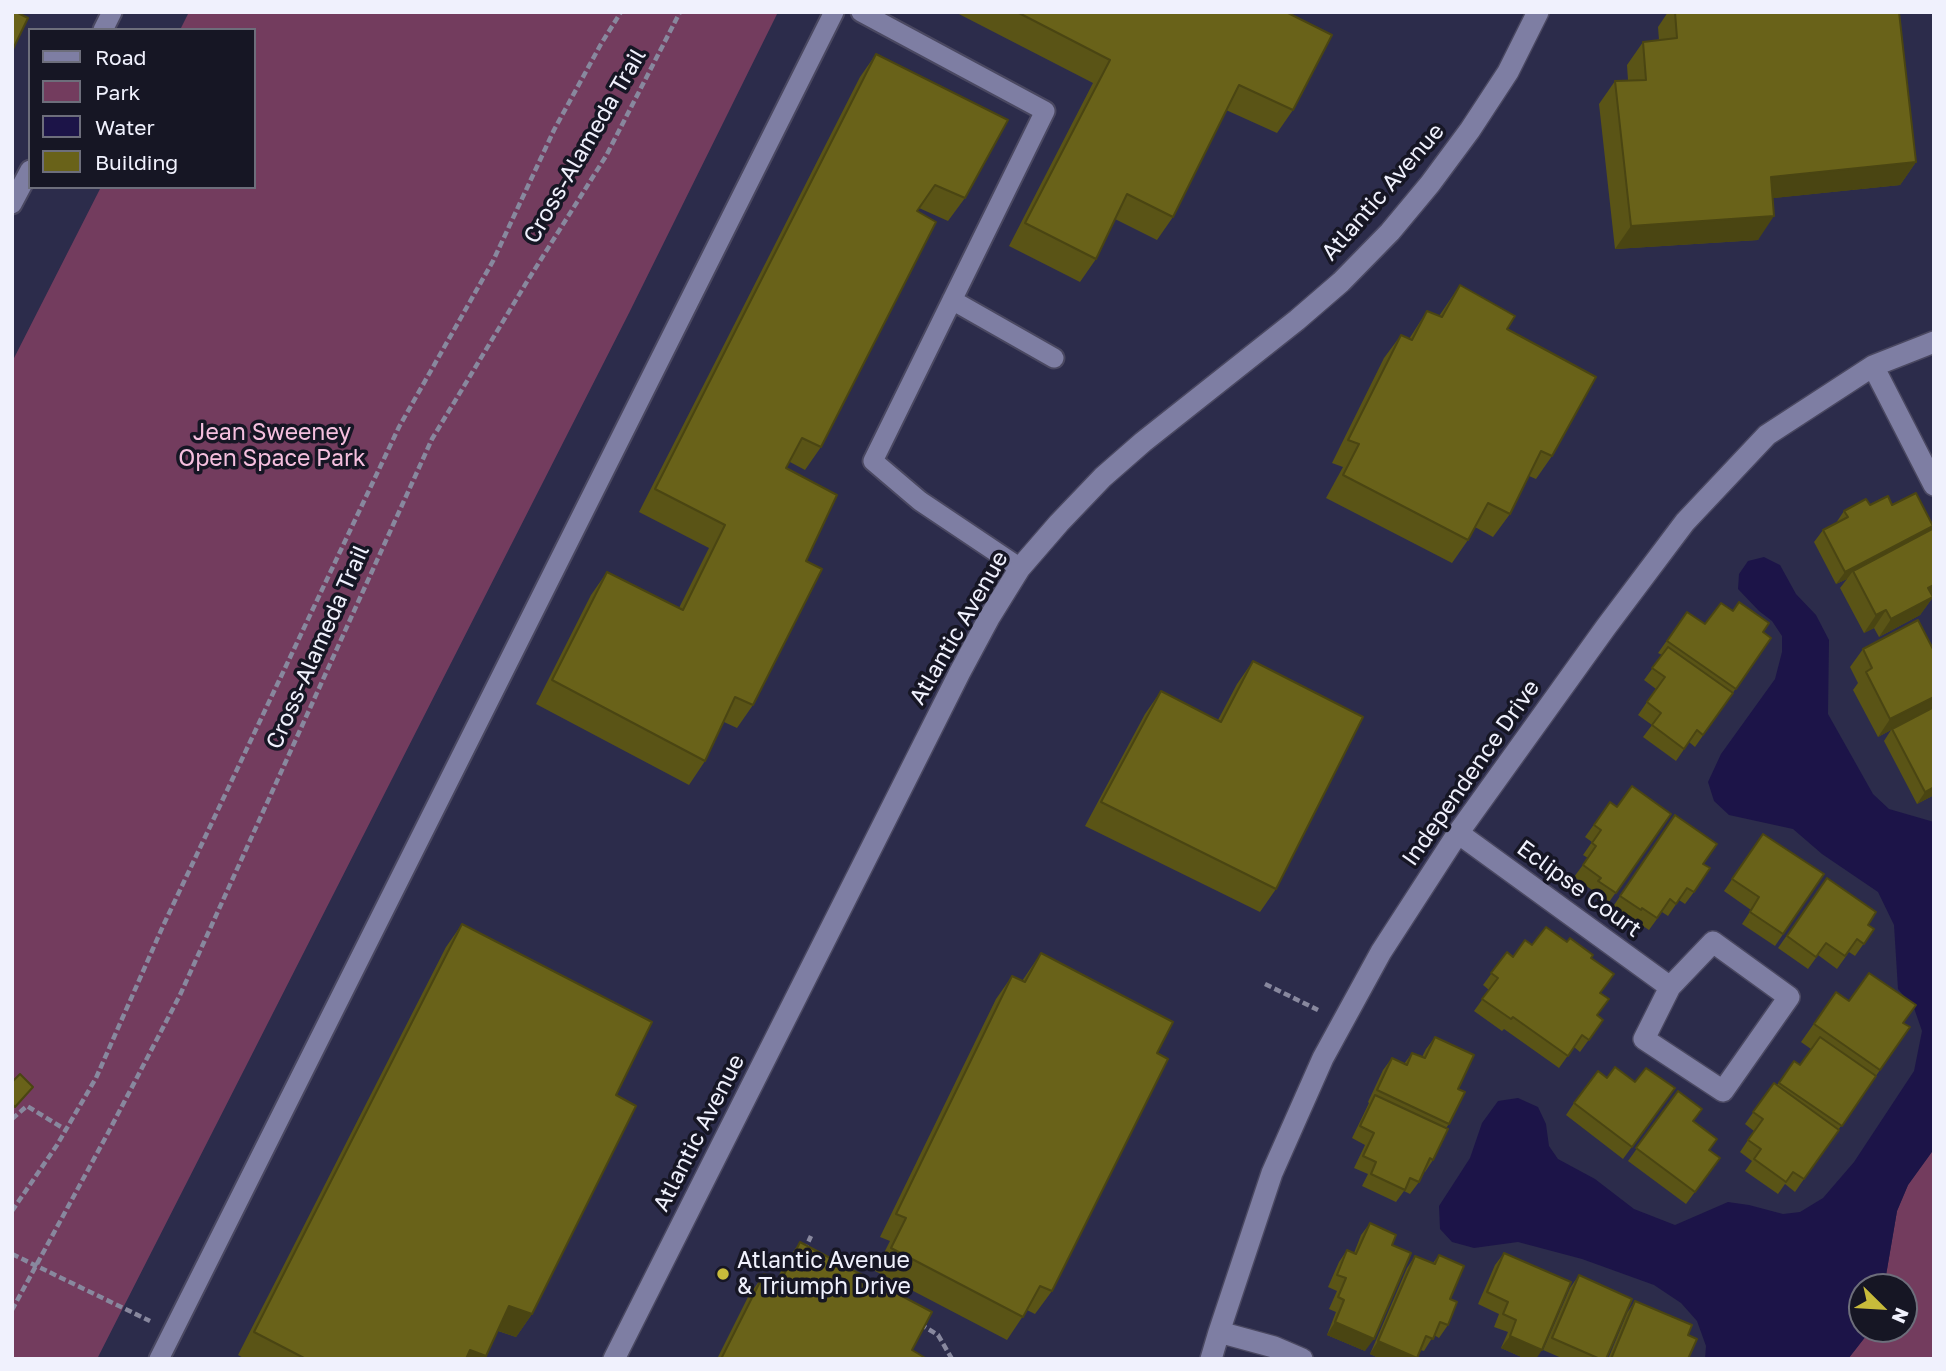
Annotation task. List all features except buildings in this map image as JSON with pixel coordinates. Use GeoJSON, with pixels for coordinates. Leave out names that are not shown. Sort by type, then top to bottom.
{"type":"FeatureCollection","features":[{"type":"Feature","properties":{"kind":"street","name":"Atlantic Avenue"},"geometry":{"type":"LineString","coordinates":[[614,1359],[960,673],[989,618],[1020,568],[1103,477],[1297,320],[1390,232],[1470,130],[1508,72],[1538,12]]}},
{"type":"Feature","properties":{"kind":"street","name":"Independence Drive"},"geometry":{"type":"LineString","coordinates":[[1211,1359],[1272,1173],[1323,1058],[1381,952],[1458,833],[1685,522],[1767,435],[1873,366],[1934,342]]}},
{"type":"Feature","properties":{"kind":"street"},"geometry":{"type":"LineString","coordinates":[[1873,366],[1934,485]]}},
{"type":"Feature","properties":{"kind":"street","name":"Eclipse Court"},"geometry":{"type":"LineString","coordinates":[[1458,833],[1670,987]]}},
{"type":"Feature","properties":{"kind":"street"},"geometry":{"type":"LineString","coordinates":[[1713,942],[1789,997],[1723,1091],[1644,1039],[1670,987],[1713,942]]}},
{"type":"Feature","properties":{"kind":"street"},"geometry":{"type":"LineString","coordinates":[[1219,1332],[1274,1347],[1302,1359]]}},
{"type":"Feature","properties":{"kind":"lane"},"geometry":{"type":"LineString","coordinates":[[104,28],[112,12]]}},
{"type":"Feature","properties":{"kind":"lane"},"geometry":{"type":"LineString","coordinates":[[159,1359],[834,12]]}},
{"type":"Feature","properties":{"kind":"lane"},"geometry":{"type":"LineString","coordinates":[[862,12],[1045,110],[873,461],[920,500],[1020,568]]}},
{"type":"Feature","properties":{"kind":"lane"},"geometry":{"type":"LineString","coordinates":[[12,161],[28,169]]}},
{"type":"Feature","properties":{"kind":"lane"},"geometry":{"type":"LineString","coordinates":[[12,204],[28,174]]}},
{"type":"Feature","properties":{"kind":"lane"},"geometry":{"type":"LineString","coordinates":[[952,300],[1054,358]]}},
{"type":"Feature","properties":{"kind":"path","name":"Cross-Alameda Trail"},"geometry":{"type":"LineString","coordinates":[[12,1211],[66,1130],[96,1078],[163,926],[399,427],[493,261],[554,130],[621,12]]}},
{"type":"Feature","properties":{"kind":"path","name":"Cross-Alameda Trail"},"geometry":{"type":"LineString","coordinates":[[12,1310],[180,995],[432,439],[606,156],[680,12]]}},
{"type":"Feature","properties":{"kind":"path"},"geometry":{"type":"LineString","coordinates":[[1265,984],[1342,1022]]}},
{"type":"Feature","properties":{"kind":"path"},"geometry":{"type":"LineString","coordinates":[[12,1119],[27,1107],[66,1130]]}},
{"type":"Feature","properties":{"kind":"path"},"geometry":{"type":"LineString","coordinates":[[804,1252],[811,1236]]}},
{"type":"Feature","properties":{"kind":"path"},"geometry":{"type":"LineString","coordinates":[[12,1254],[172,1332]]}},
{"type":"Feature","properties":{"kind":"path"},"geometry":{"type":"LineString","coordinates":[[915,1321],[938,1335],[952,1359]]}},
{"type":"Feature","properties":{"kind":"green space","name":"Jean Sweeney Open Space Park"},"geometry":{"type":"Polygon","coordinates":[[[189,12],[778,12],[629,313],[97,1359],[12,1359],[12,362],[100,189],[256,189],[256,28],[181,28],[189,12]]]}},
{"type":"Feature","properties":{"kind":"green space"},"geometry":{"type":"Polygon","coordinates":[[[1934,1149],[1934,1359],[1848,1359],[1861,1343],[1918,1343],[1918,1273],[1886,1273],[1897,1211],[1908,1185],[1934,1149]]]}},
{"type":"Feature","properties":{"kind":"water"},"geometry":{"type":"Polygon","coordinates":[[[1764,557],[1780,565],[1796,594],[1816,615],[1829,640],[1828,714],[1873,794],[1889,809],[1934,822],[1934,1149],[1908,1185],[1897,1211],[1886,1273],[1848,1273],[1848,1343],[1861,1343],[1848,1359],[1705,1359],[1706,1346],[1697,1321],[1681,1303],[1654,1285],[1582,1259],[1518,1242],[1474,1248],[1452,1242],[1440,1229],[1439,1206],[1470,1158],[1482,1123],[1498,1101],[1518,1098],[1538,1107],[1546,1124],[1549,1146],[1558,1159],[1595,1179],[1634,1209],[1675,1225],[1728,1202],[1783,1214],[1800,1212],[1823,1198],[1854,1162],[1914,1071],[1922,1031],[1914,1008],[1898,989],[1894,925],[1878,892],[1822,854],[1793,829],[1729,815],[1714,801],[1708,782],[1721,754],[1775,679],[1782,652],[1782,636],[1772,621],[1738,589],[1739,574],[1748,561],[1764,557]]]}},
{"type":"Feature","properties":{"kind":"place","name":"Atlantic Avenue & Triumph Drive"},"geometry":{"type":"Point","coordinates":[723,1274]}}]}
